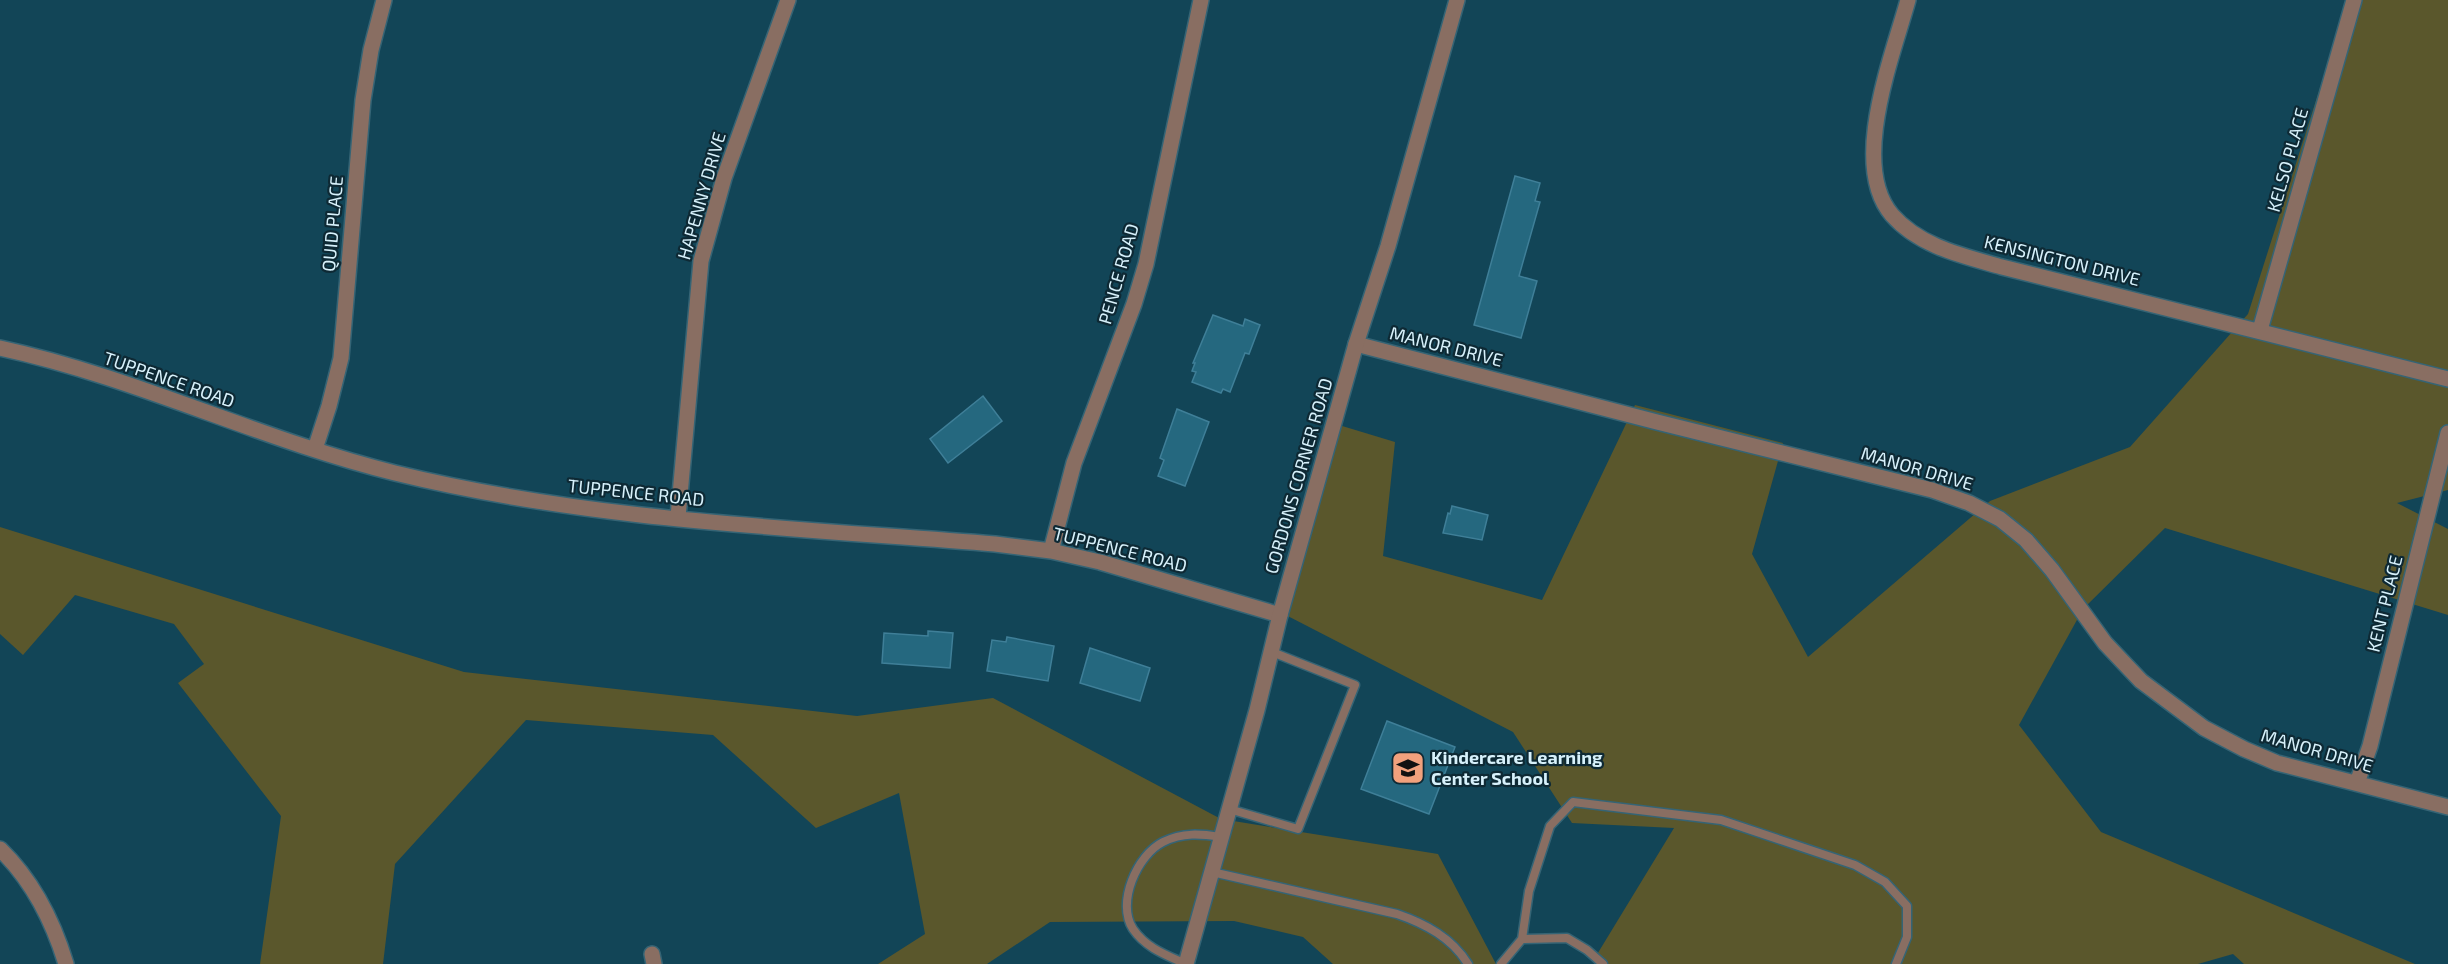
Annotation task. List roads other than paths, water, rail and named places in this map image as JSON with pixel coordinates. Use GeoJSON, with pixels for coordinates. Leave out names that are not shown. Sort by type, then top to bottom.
{"type":"FeatureCollection","features":[{"type":"Feature","properties":{"kind":"street","name":"QUID PLACE"},"geometry":{"type":"LineString","coordinates":[[315,449],[341,358],[363,100],[371,50],[384,0]]}},
{"type":"Feature","properties":{"kind":"street","name":"HAPENNY DRIVE"},"geometry":{"type":"LineString","coordinates":[[678,517],[701,261],[724,178],[788,0]]}},
{"type":"Feature","properties":{"kind":"street","name":"PENCE ROAD"},"geometry":{"type":"LineString","coordinates":[[1051,551],[1074,463],[1134,304],[1146,264],[1201,0]]}},
{"type":"Feature","properties":{"kind":"street","name":"GORDONS CORNER ROAD"},"geometry":{"type":"LineString","coordinates":[[1186,964],[1356,344],[1388,246],[1457,0]]}},
{"type":"Feature","properties":{"kind":"street","name":"KENSINGTON DRIVE"},"geometry":{"type":"LineString","coordinates":[[1908,0],[1875,125],[1874,160],[1878,183],[1892,215],[1923,240],[1955,254],[2002,267],[2448,379]]}},
{"type":"Feature","properties":{"kind":"street","name":"KELSO PLACE"},"geometry":{"type":"LineString","coordinates":[[2259,330],[2354,0]]}},
{"type":"Feature","properties":{"kind":"street","name":"MANOR DRIVE"},"geometry":{"type":"LineString","coordinates":[[1356,344],[1656,422],[1932,490],[1969,503],[2000,519],[2026,540],[2052,570],[2105,643],[2141,681],[2204,728],[2277,763],[2448,807]]}},
{"type":"Feature","properties":{"kind":"street","name":"TUPPENCE ROAD"},"geometry":{"type":"LineString","coordinates":[[0,348],[72,366],[233,423],[315,449],[394,472],[490,494],[632,514],[995,544],[1051,551],[1100,562],[1280,615]]}},
{"type":"Feature","properties":{"kind":"street","name":"KENT PLACE"},"geometry":{"type":"LineString","coordinates":[[2357,783],[2370,746],[2448,433]]}},
{"type":"Feature","properties":{"kind":"street"},"geometry":{"type":"LineString","coordinates":[[0,849],[27,880],[44,908],[66,964]]}},
{"type":"Feature","properties":{"kind":"lane"},"geometry":{"type":"LineString","coordinates":[[1229,809],[1298,830],[1355,685],[1272,652]]}},
{"type":"Feature","properties":{"kind":"lane"},"geometry":{"type":"LineString","coordinates":[[1501,964],[1522,939],[1529,891],[1550,826],[1574,802],[1721,820],[1856,865],[1885,882],[1907,906],[1907,937],[1896,964]]}},
{"type":"Feature","properties":{"kind":"lane"},"geometry":{"type":"LineString","coordinates":[[1186,964],[1160,953],[1144,942],[1128,919],[1127,900],[1144,859],[1161,843],[1188,834],[1221,837]]}},
{"type":"Feature","properties":{"kind":"lane"},"geometry":{"type":"LineString","coordinates":[[1212,872],[1397,914],[1423,923],[1458,949],[1468,964]]}},
{"type":"Feature","properties":{"kind":"lane"},"geometry":{"type":"LineString","coordinates":[[1522,939],[1567,938],[1587,950],[1603,964]]}},
{"type":"Feature","properties":{"kind":"place","name":"Kindercare Learning Center School"},"geometry":{"type":"Point","coordinates":[1408,768]}}]}
